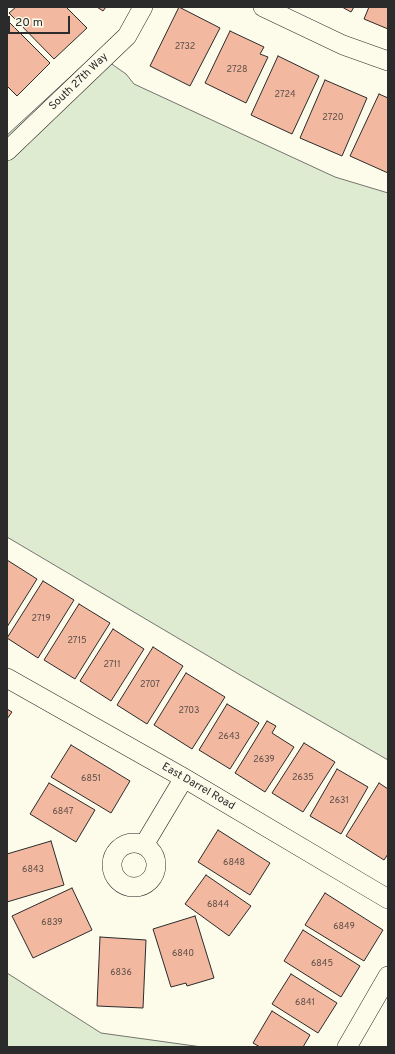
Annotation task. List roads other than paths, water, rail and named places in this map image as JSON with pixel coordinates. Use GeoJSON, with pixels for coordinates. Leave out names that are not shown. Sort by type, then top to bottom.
{"type":"FeatureCollection","features":[{"type":"Feature","properties":{"kind":"street","name":"South 27th Way"},"geometry":{"type":"LineString","coordinates":[[7,151],[126,36],[143,7]]}},
{"type":"Feature","properties":{"kind":"street"},"geometry":{"type":"LineString","coordinates":[[263,7],[343,45],[388,61]]}},
{"type":"Feature","properties":{"kind":"street","name":"East Darrel Road"},"geometry":{"type":"LineString","coordinates":[[7,678],[184,778],[388,899]]}},
{"type":"Feature","properties":{"kind":"street"},"geometry":{"type":"LineString","coordinates":[[144,845],[184,778]]}},
{"type":"Feature","properties":{"kind":"street"},"geometry":{"type":"LineString","coordinates":[[347,1047],[388,976]]}}]}
